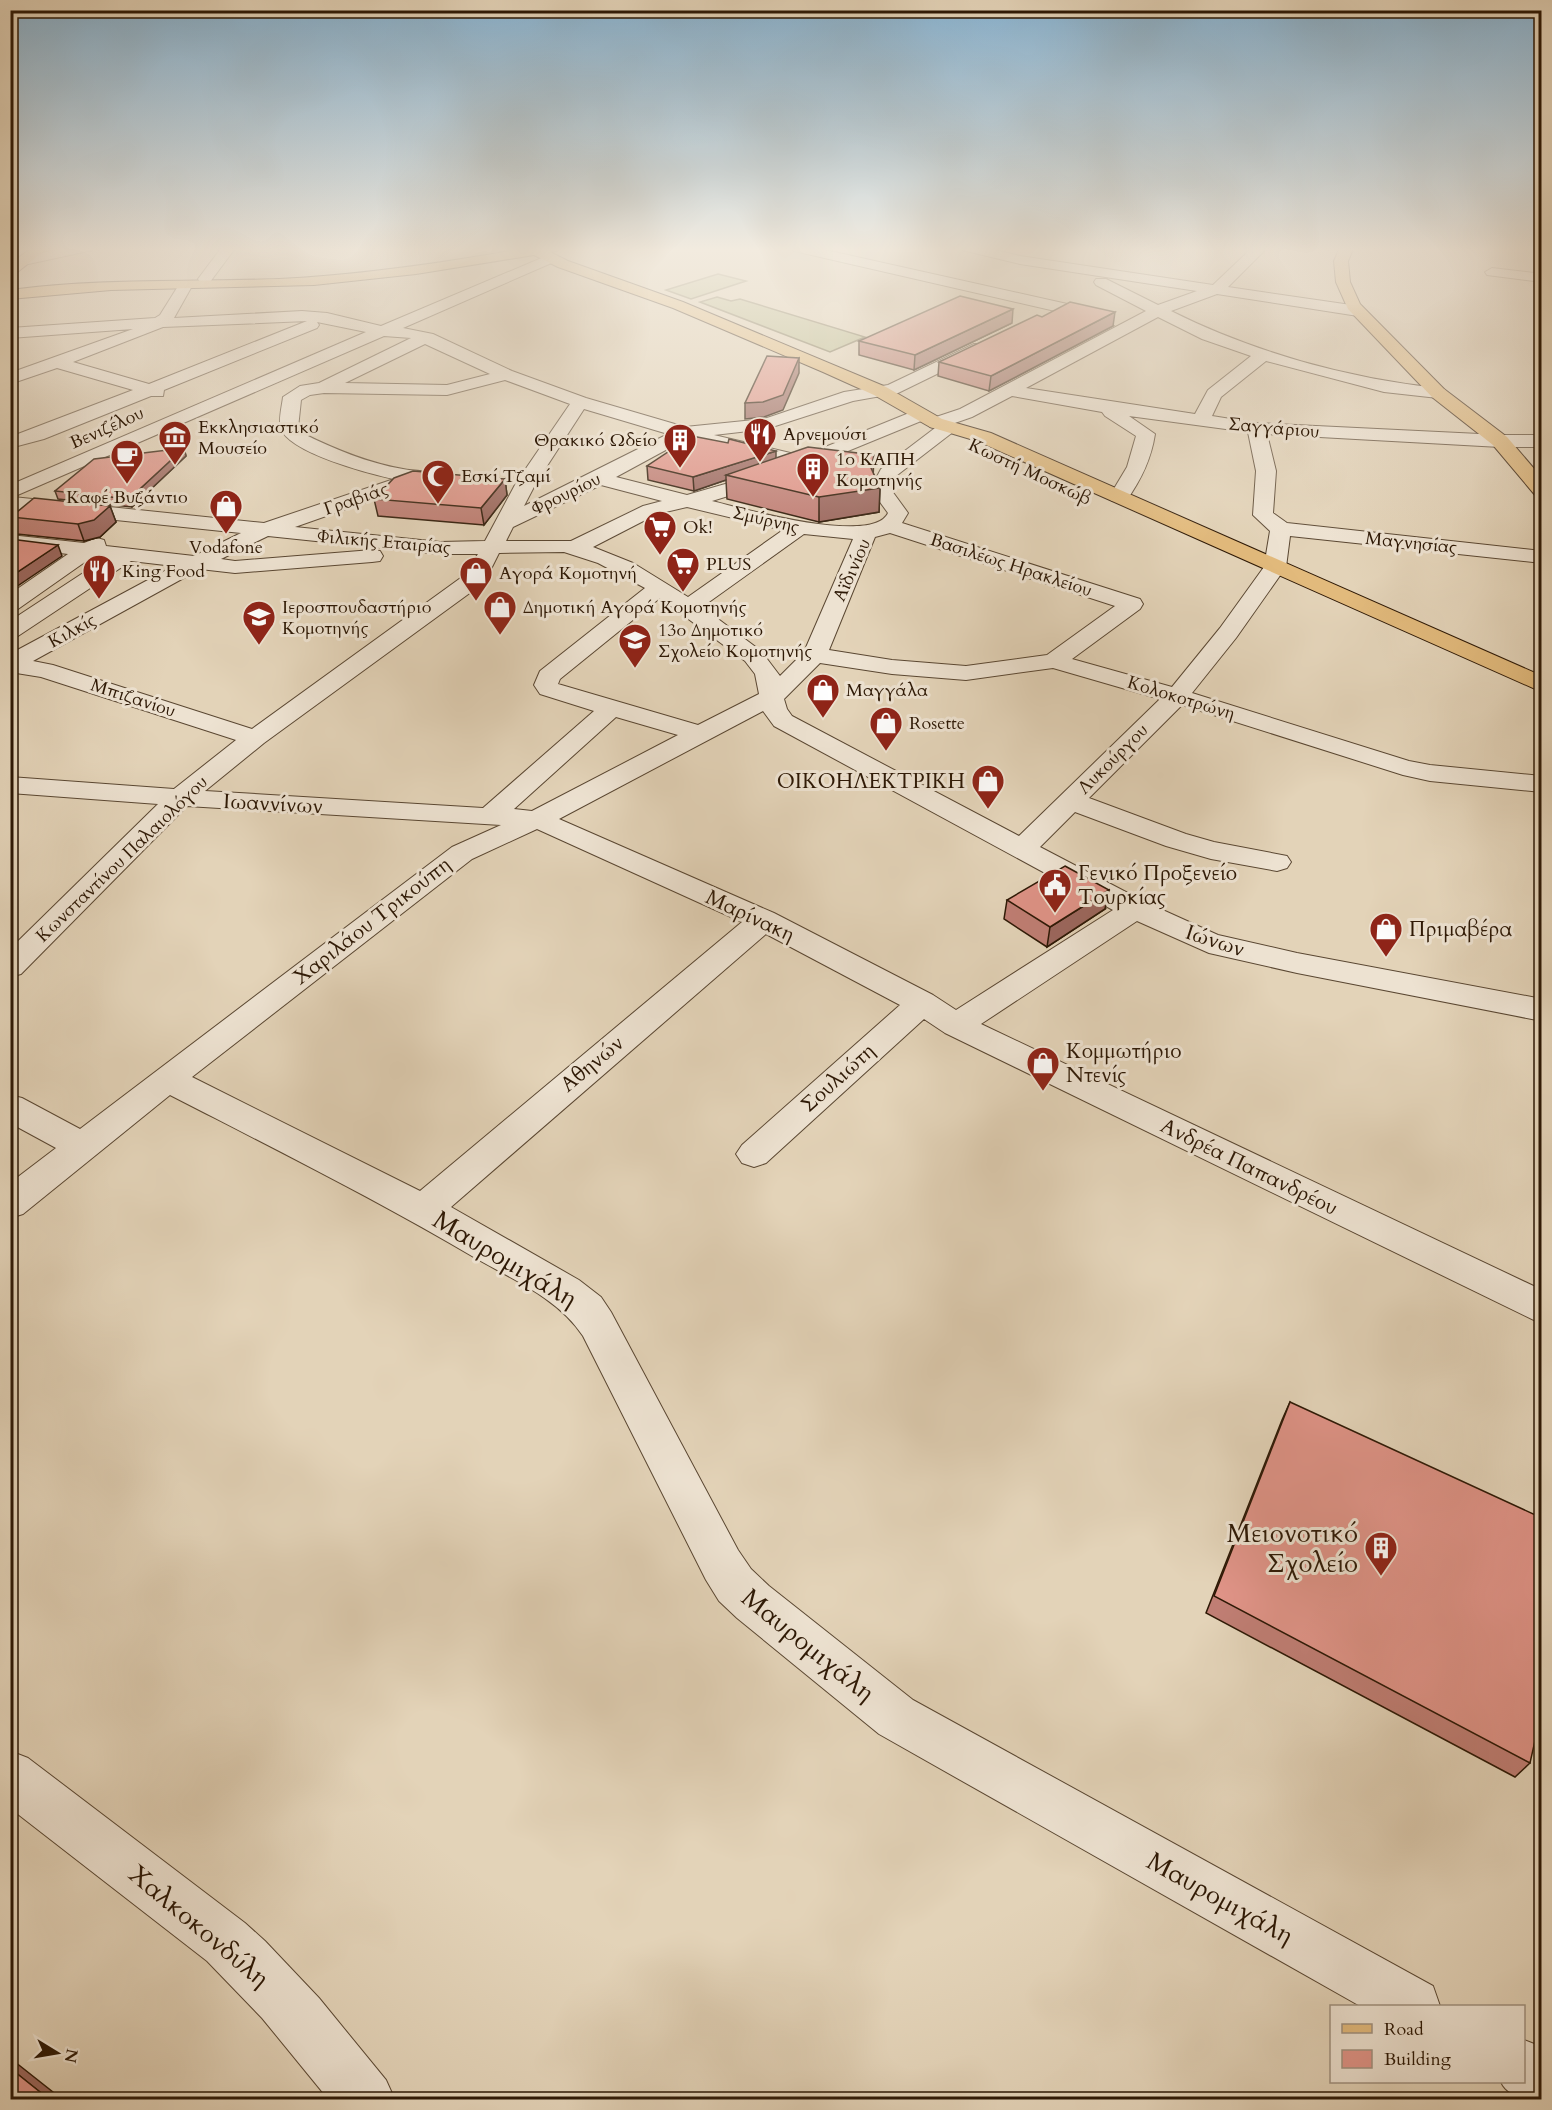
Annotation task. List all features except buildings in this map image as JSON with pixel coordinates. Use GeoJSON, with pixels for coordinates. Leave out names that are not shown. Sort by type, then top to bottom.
{"type":"FeatureCollection","features":[{"type":"Feature","properties":{"kind":"main road"},"geometry":{"type":"LineString","coordinates":[[774,345],[880,391],[934,422]]}},
{"type":"Feature","properties":{"kind":"main road"},"geometry":{"type":"LineString","coordinates":[[1391,345],[1437,393],[1500,441],[1542,491]]}},
{"type":"Feature","properties":{"kind":"main road","name":"Κωστή Μοσκώβ"},"geometry":{"type":"LineString","coordinates":[[934,422],[984,437],[1119,497],[1269,573],[1542,705]]}},
{"type":"Feature","properties":{"kind":"main road","name":"Κωστή Μοσκώβ"},"geometry":{"type":"LineString","coordinates":[[934,422],[968,445],[1269,573],[1542,685]]}},
{"type":"Feature","properties":{"kind":"street"},"geometry":{"type":"LineString","coordinates":[[10,379],[108,345]]}},
{"type":"Feature","properties":{"kind":"street"},"geometry":{"type":"LineString","coordinates":[[10,442],[37,435],[258,345]]}},
{"type":"Feature","properties":{"kind":"street","name":"Βενιζέλου"},"geometry":{"type":"LineString","coordinates":[[10,492],[348,345]]}},
{"type":"Feature","properties":{"kind":"street"},"geometry":{"type":"LineString","coordinates":[[324,388],[332,382],[411,345]]}},
{"type":"Feature","properties":{"kind":"street"},"geometry":{"type":"LineString","coordinates":[[443,345],[506,375],[580,402],[684,433],[805,462],[841,467]]}},
{"type":"Feature","properties":{"kind":"street","name":"Φρουρίου"},"geometry":{"type":"LineString","coordinates":[[505,524],[684,433],[766,424],[850,396],[880,391],[910,382],[983,345]]}},
{"type":"Feature","properties":{"kind":"street"},"geometry":{"type":"LineString","coordinates":[[574,548],[650,510],[750,484],[805,462],[960,415],[1094,345]]}},
{"type":"Feature","properties":{"kind":"street"},"geometry":{"type":"LineString","coordinates":[[1234,345],[1388,388],[1437,393]]}},
{"type":"Feature","properties":{"kind":"street"},"geometry":{"type":"LineString","coordinates":[[1201,421],[1214,394],[1263,355]]}},
{"type":"Feature","properties":{"kind":"street"},"geometry":{"type":"LineString","coordinates":[[59,363],[204,407]]}},
{"type":"Feature","properties":{"kind":"street"},"geometry":{"type":"LineString","coordinates":[[324,388],[447,390],[506,375]]}},
{"type":"Feature","properties":{"kind":"street","name":"Γραβιάς"},"geometry":{"type":"LineString","coordinates":[[324,388],[295,394],[291,400],[289,429],[295,437],[376,471],[415,478],[459,480]]}},
{"type":"Feature","properties":{"kind":"street","name":"Σαγγάριου"},"geometry":{"type":"LineString","coordinates":[[1010,390],[1105,407],[1256,428],[1500,441],[1542,441]]}},
{"type":"Feature","properties":{"kind":"street","name":"Κωνσταντίνου Παλαιολόγου"},"geometry":{"type":"LineString","coordinates":[[10,967],[180,798],[255,738],[470,582],[478,573],[526,483],[580,402]]}},
{"type":"Feature","properties":{"kind":"street"},"geometry":{"type":"LineString","coordinates":[[1105,407],[1146,434],[1144,450],[1133,477],[1119,497]]}},
{"type":"Feature","properties":{"kind":"street"},"geometry":{"type":"LineString","coordinates":[[865,470],[888,473],[934,422]]}},
{"type":"Feature","properties":{"kind":"street"},"geometry":{"type":"LineString","coordinates":[[1256,428],[1266,471],[1263,515],[1281,529],[1269,573]]}},
{"type":"Feature","properties":{"kind":"street","name":"Αϊδινίου"},"geometry":{"type":"LineString","coordinates":[[815,655],[866,533],[890,526],[898,513],[882,491],[888,473]]}},
{"type":"Feature","properties":{"kind":"street","name":"Γραβιάς"},"geometry":{"type":"LineString","coordinates":[[262,531],[415,478]]}},
{"type":"Feature","properties":{"kind":"street","name":"Σμύρνης"},"geometry":{"type":"LineString","coordinates":[[599,478],[685,502],[800,528],[833,533],[866,533]]}},
{"type":"Feature","properties":{"kind":"street"},"geometry":{"type":"LineString","coordinates":[[504,482],[579,487]]}},
{"type":"Feature","properties":{"kind":"street","name":"Φιλικής Εταιρίας"},"geometry":{"type":"LineString","coordinates":[[10,503],[440,548],[574,548],[636,572],[688,607],[761,665],[770,681],[772,697]]}},
{"type":"Feature","properties":{"kind":"street"},"geometry":{"type":"LineString","coordinates":[[10,604],[136,517]]}},
{"type":"Feature","properties":{"kind":"street","name":"Κιλκίς"},"geometry":{"type":"LineString","coordinates":[[10,631],[192,523]]}},
{"type":"Feature","properties":{"kind":"street","name":"Βασιλέως Ηρακλείου"},"geometry":{"type":"LineString","coordinates":[[890,526],[1132,604],[1054,661]]}},
{"type":"Feature","properties":{"kind":"street"},"geometry":{"type":"LineString","coordinates":[[688,607],[800,528]]}},
{"type":"Feature","properties":{"kind":"street","name":"Μαγνησίας"},"geometry":{"type":"LineString","coordinates":[[1281,529],[1542,557]]}},
{"type":"Feature","properties":{"kind":"street","name":"Κιλκίς"},"geometry":{"type":"LineString","coordinates":[[10,665],[196,563],[262,531]]}},
{"type":"Feature","properties":{"kind":"street"},"geometry":{"type":"LineString","coordinates":[[10,541],[236,567],[268,566],[440,548]]}},
{"type":"Feature","properties":{"kind":"street"},"geometry":{"type":"LineString","coordinates":[[10,564],[39,544]]}},
{"type":"Feature","properties":{"kind":"street","name":"Λυκούργου"},"geometry":{"type":"LineString","coordinates":[[1022,849],[1177,696],[1228,633],[1269,573]]}},
{"type":"Feature","properties":{"kind":"street"},"geometry":{"type":"LineString","coordinates":[[658,588],[546,680],[549,689],[555,692],[701,734]]}},
{"type":"Feature","properties":{"kind":"street","name":"Κολοκοτρώνη"},"geometry":{"type":"LineString","coordinates":[[815,655],[892,667],[966,673],[1054,661],[1177,696],[1402,768],[1542,784]]}},
{"type":"Feature","properties":{"kind":"street","name":"Χαριλάου Τρικούπη"},"geometry":{"type":"LineString","coordinates":[[10,1204],[167,1079],[462,852],[537,819],[772,697],[815,655]]}},
{"type":"Feature","properties":{"kind":"street","name":"Μπιζανίου"},"geometry":{"type":"LineString","coordinates":[[10,665],[45,670],[255,738]]}},
{"type":"Feature","properties":{"kind":"street","name":"Ιώνων"},"geometry":{"type":"LineString","coordinates":[[772,697],[772,708],[783,721],[1135,909],[1222,947],[1537,1012]]}},
{"type":"Feature","properties":{"kind":"street"},"geometry":{"type":"LineString","coordinates":[[490,816],[612,708]]}},
{"type":"Feature","properties":{"kind":"street","name":"Ιωαννίνων"},"geometry":{"type":"LineString","coordinates":[[10,785],[180,798],[537,819]]}},
{"type":"Feature","properties":{"kind":"street"},"geometry":{"type":"LineString","coordinates":[[1071,801],[1176,840],[1211,850],[1277,862]]}},
{"type":"Feature","properties":{"kind":"street","name":"Μαρίνακη"},"geometry":{"type":"LineString","coordinates":[[537,819],[762,920],[922,1003],[956,1025]]}},
{"type":"Feature","properties":{"kind":"street"},"geometry":{"type":"LineString","coordinates":[[956,1025],[1135,909]]}},
{"type":"Feature","properties":{"kind":"street","name":"Αθηνών"},"geometry":{"type":"LineString","coordinates":[[424,1210],[471,1167],[762,920]]}},
{"type":"Feature","properties":{"kind":"street","name":"Σουλιώτη"},"geometry":{"type":"LineString","coordinates":[[754,1154],[922,1003]]}},
{"type":"Feature","properties":{"kind":"street","name":"Ανδρέα Παπανδρέου"},"geometry":{"type":"LineString","coordinates":[[956,1025],[1542,1308]]}},
{"type":"Feature","properties":{"kind":"street","name":"Μαυρομιχάλη"},"geometry":{"type":"LineString","coordinates":[[167,1079],[424,1210],[565,1292],[586,1309],[728,1575],[753,1602],[896,1717],[1409,2005]]}},
{"type":"Feature","properties":{"kind":"street"},"geometry":{"type":"LineString","coordinates":[[10,1107],[82,1146]]}},
{"type":"Feature","properties":{"kind":"street","name":"Χαλκοκονδύλη"},"geometry":{"type":"LineString","coordinates":[[10,1776],[226,1942],[253,1966],[275,1988],[366,2100]]}},
{"type":"Feature","properties":{"kind":"street"},"geometry":{"type":"LineString","coordinates":[[1525,2069],[1542,2078]]}},
{"type":"Feature","properties":{"kind":"green space"},"geometry":{"type":"Polygon","coordinates":[[[813,345],[845,345],[830,352],[813,345]]]}},
{"type":"Feature","properties":{"kind":"place","name":"Αρνεμούσι"},"geometry":{"type":"Point","coordinates":[760,463]}},
{"type":"Feature","properties":{"kind":"place","name":"Εκκλησιαστικό Μουσείο"},"geometry":{"type":"Point","coordinates":[175,466]}},
{"type":"Feature","properties":{"kind":"place","name":"Θρακικό Ωδείο"},"geometry":{"type":"Point","coordinates":[680,469]}},
{"type":"Feature","properties":{"kind":"place","name":"Καφέ Βυζάντιο"},"geometry":{"type":"Point","coordinates":[127,485]}},
{"type":"Feature","properties":{"kind":"place","name":"1ο ΚΑΠΗ Κομοτηνής"},"geometry":{"type":"Point","coordinates":[813,498]}},
{"type":"Feature","properties":{"kind":"place","name":"Εσκί Τζαμί"},"geometry":{"type":"Point","coordinates":[438,505]}},
{"type":"Feature","properties":{"kind":"place","name":"Vodafone"},"geometry":{"type":"Point","coordinates":[226,535]}},
{"type":"Feature","properties":{"kind":"place","name":"Ok!"},"geometry":{"type":"Point","coordinates":[660,556]}},
{"type":"Feature","properties":{"kind":"place","name":"PLUS"},"geometry":{"type":"Point","coordinates":[683,593]}},
{"type":"Feature","properties":{"kind":"place","name":"King Food"},"geometry":{"type":"Point","coordinates":[99,600]}},
{"type":"Feature","properties":{"kind":"place","name":"Αγορά Κομοτηνή"},"geometry":{"type":"Point","coordinates":[476,602]}},
{"type":"Feature","properties":{"kind":"place","name":"Δημοτική Αγορά Κομοτηνής"},"geometry":{"type":"Point","coordinates":[500,636]}},
{"type":"Feature","properties":{"kind":"place","name":"Ιεροσπουδαστήριο Κομοτηνής"},"geometry":{"type":"Point","coordinates":[259,646]}},
{"type":"Feature","properties":{"kind":"place","name":"13ο Δημοτικό Σχολείο Κομοτηνής"},"geometry":{"type":"Point","coordinates":[635,669]}},
{"type":"Feature","properties":{"kind":"place","name":"Μαγγάλα"},"geometry":{"type":"Point","coordinates":[823,719]}},
{"type":"Feature","properties":{"kind":"place","name":"Rosette"},"geometry":{"type":"Point","coordinates":[886,752]}},
{"type":"Feature","properties":{"kind":"place","name":"ΟΙΚΟΗΛΕΚΤΡΙΚΗ"},"geometry":{"type":"Point","coordinates":[988,810]}},
{"type":"Feature","properties":{"kind":"place","name":"Γενικό Προξενείο Τουρκίας"},"geometry":{"type":"Point","coordinates":[1055,914]}},
{"type":"Feature","properties":{"kind":"place","name":"Πριμαβέρα"},"geometry":{"type":"Point","coordinates":[1386,958]}},
{"type":"Feature","properties":{"kind":"place","name":"Κομμωτήριο Ντενίς"},"geometry":{"type":"Point","coordinates":[1043,1092]}},
{"type":"Feature","properties":{"kind":"place","name":"Μειονοτικό Σχολείο"},"geometry":{"type":"Point","coordinates":[1381,1577]}}]}
